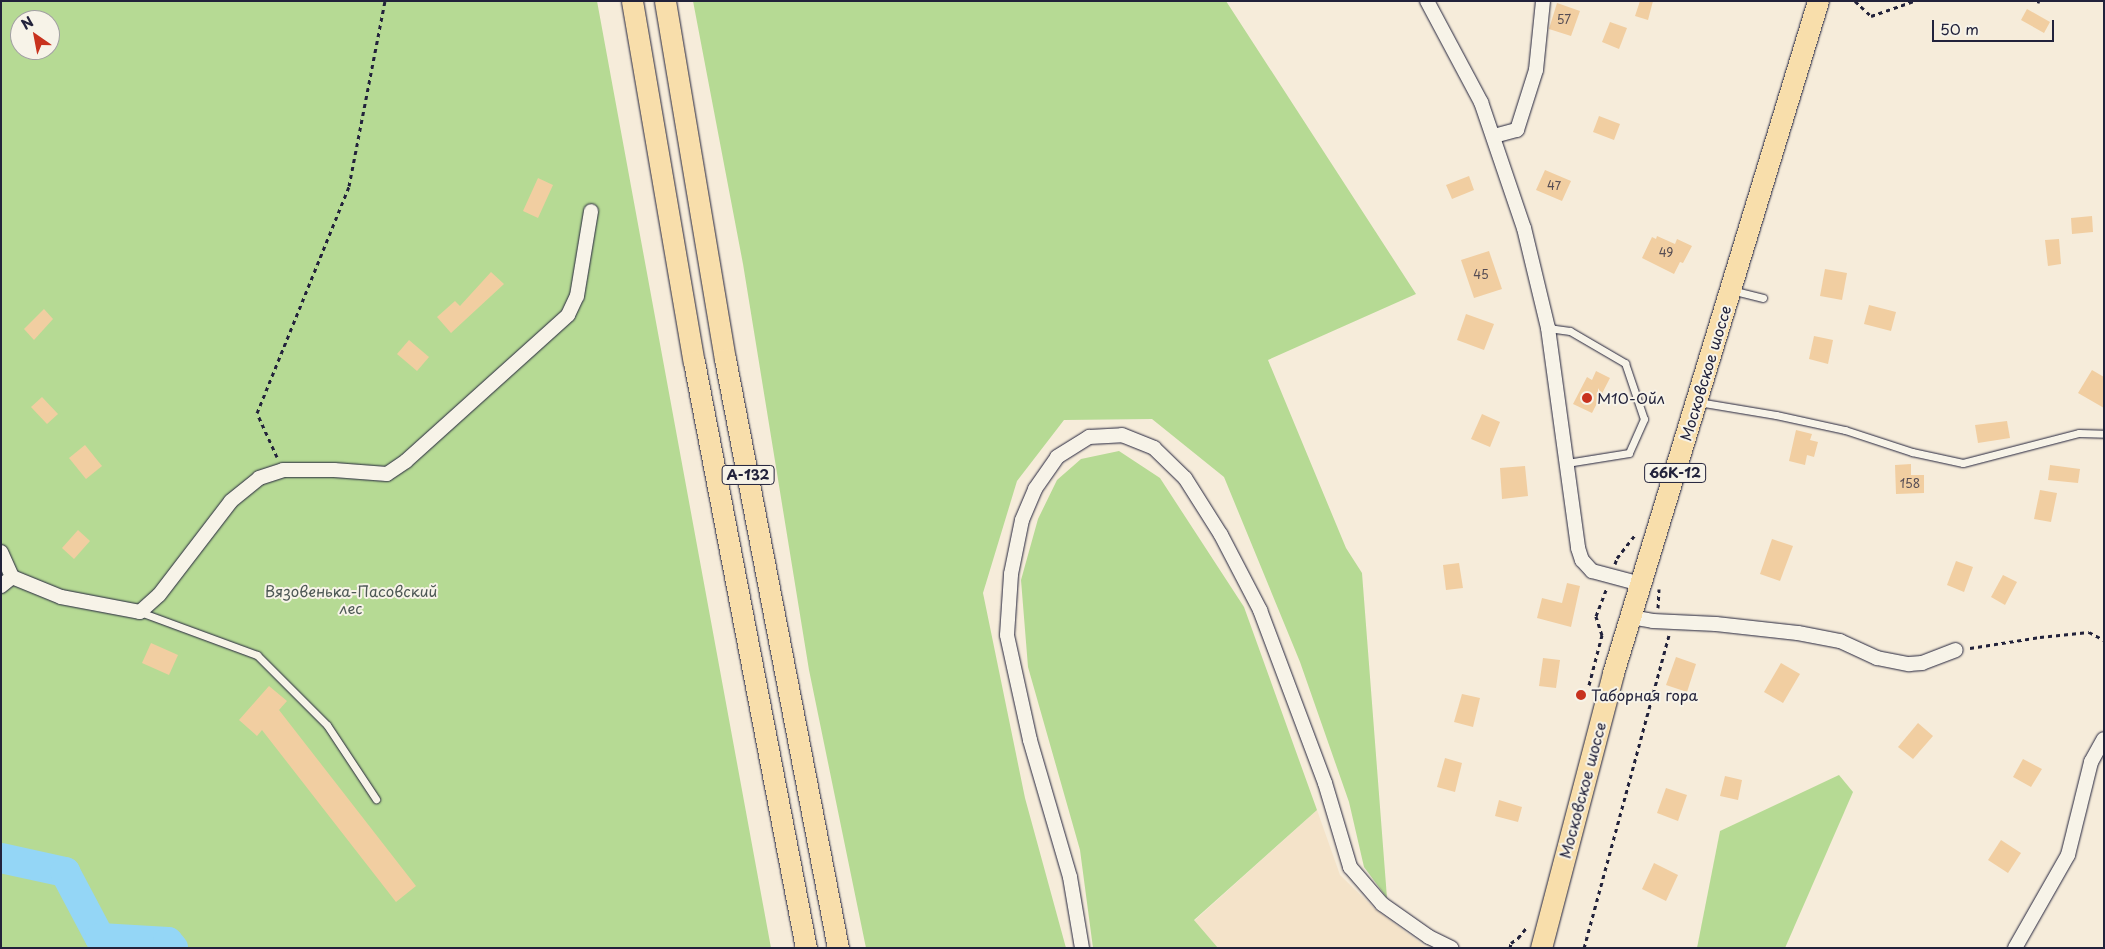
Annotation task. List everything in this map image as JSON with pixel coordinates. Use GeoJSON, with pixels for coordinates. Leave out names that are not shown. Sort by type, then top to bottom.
{"type":"FeatureCollection","features":[{"type":"Feature","properties":{"kind":"main road","name":"А-132"},"geometry":{"type":"LineString","coordinates":[[632,1],[694,362],[806,948]]}},
{"type":"Feature","properties":{"kind":"main road","name":"А-132"},"geometry":{"type":"LineString","coordinates":[[665,1],[726,359],[838,948]]}},
{"type":"Feature","properties":{"kind":"main road","name":"Московское шоссе"},"geometry":{"type":"LineString","coordinates":[[1540,948],[1586,774],[1631,617],[1818,1]]}},
{"type":"Feature","properties":{"kind":"street"},"geometry":{"type":"LineString","coordinates":[[1427,1],[1481,102],[1524,228],[1548,328],[1578,548],[1582,560],[1592,571],[1641,584]]}},
{"type":"Feature","properties":{"kind":"street"},"geometry":{"type":"LineString","coordinates":[[1494,136],[1518,130],[1536,70],[1543,1]]}},
{"type":"Feature","properties":{"kind":"street"},"geometry":{"type":"LineString","coordinates":[[1,552],[6,582],[61,597],[140,612],[159,595],[231,500],[259,478],[284,470],[334,470],[388,474],[406,461],[568,315],[577,296],[591,211]]}},
{"type":"Feature","properties":{"kind":"street"},"geometry":{"type":"LineString","coordinates":[[1082,948],[1070,877],[1030,740],[1007,635],[1011,574],[1022,520],[1035,489],[1057,457],[1089,437],[1122,435],[1154,448],[1185,478],[1221,535],[1260,610],[1325,784],[1350,868],[1382,904],[1429,937],[1452,948]]}},
{"type":"Feature","properties":{"kind":"street"},"geometry":{"type":"LineString","coordinates":[[1631,617],[1653,621],[1672,621],[1798,633],[1840,641],[1877,658],[1910,664],[1922,663],[1956,650]]}},
{"type":"Feature","properties":{"kind":"street"},"geometry":{"type":"LineString","coordinates":[[2015,948],[2068,855],[2091,762],[2104,739]]}},
{"type":"Feature","properties":{"kind":"lane"},"geometry":{"type":"LineString","coordinates":[[1730,290],[1763,298]]}},
{"type":"Feature","properties":{"kind":"lane"},"geometry":{"type":"LineString","coordinates":[[1548,328],[1570,330],[1625,363],[1644,419],[1629,453],[1567,463]]}},
{"type":"Feature","properties":{"kind":"lane"},"geometry":{"type":"LineString","coordinates":[[1697,402],[1776,415],[1845,430],[1912,452],[1963,463],[2080,432],[2104,434]]}},
{"type":"Feature","properties":{"kind":"lane"},"geometry":{"type":"LineString","coordinates":[[140,612],[258,655],[327,725],[376,800]]}},
{"type":"Feature","properties":{"kind":"path"},"geometry":{"type":"LineString","coordinates":[[284,470],[257,413],[350,186],[385,1]]}},
{"type":"Feature","properties":{"kind":"path"},"geometry":{"type":"LineString","coordinates":[[1855,1],[1871,16],[1914,1]]}},
{"type":"Feature","properties":{"kind":"path"},"geometry":{"type":"LineString","coordinates":[[1584,948],[1672,621]]}},
{"type":"Feature","properties":{"kind":"path"},"geometry":{"type":"LineString","coordinates":[[1956,650],[2040,637],[2089,632],[2104,640]]}},
{"type":"Feature","properties":{"kind":"shaded area"},"geometry":{"type":"Polygon","coordinates":[[[1317,810],[1340,875],[1375,909],[1427,948],[1218,948],[1194,921],[1317,810]]]}},
{"type":"Feature","properties":{"kind":"green space","name":"Вязовенька-Пасовский лес"},"geometry":{"type":"Polygon","coordinates":[[[1,1],[597,1],[771,948],[1,948],[1,1]]]}},
{"type":"Feature","properties":{"kind":"green space"},"geometry":{"type":"Polygon","coordinates":[[[693,1],[1226,1],[1416,294],[1268,360],[1346,548],[1362,573],[1387,898],[1364,867],[1349,802],[1300,662],[1224,477],[1152,419],[1064,420],[1017,481],[983,593],[1025,798],[1066,948],[866,948],[809,670],[743,264],[693,1]]]}},
{"type":"Feature","properties":{"kind":"green space"},"geometry":{"type":"Polygon","coordinates":[[[1119,451],[1160,478],[1244,607],[1317,810],[1194,920],[1218,948],[1093,948],[1080,850],[1028,667],[1021,580],[1038,519],[1057,480],[1081,459],[1119,451]]]}},
{"type":"Feature","properties":{"kind":"green space"},"geometry":{"type":"Polygon","coordinates":[[[1839,775],[1853,792],[1785,948],[1697,948],[1720,831],[1839,775]]]}},
{"type":"Feature","properties":{"kind":"building"},"geometry":{"type":"Polygon","coordinates":[[[1640,1],[1653,1],[1648,20],[1635,16],[1640,1]]]}},
{"type":"Feature","properties":{"kind":"building"},"geometry":{"type":"Polygon","coordinates":[[[1557,3],[1580,11],[1571,36],[1549,29],[1557,3]]]}},
{"type":"Feature","properties":{"kind":"building"},"geometry":{"type":"Polygon","coordinates":[[[2027,9],[2050,22],[2044,33],[2021,20],[2027,9]]]}},
{"type":"Feature","properties":{"kind":"building"},"geometry":{"type":"Polygon","coordinates":[[[1610,22],[1627,28],[1619,49],[1602,42],[1610,22]]]}},
{"type":"Feature","properties":{"kind":"building"},"geometry":{"type":"Polygon","coordinates":[[[1599,116],[1620,124],[1614,140],[1593,132],[1599,116]]]}},
{"type":"Feature","properties":{"kind":"building"},"geometry":{"type":"Polygon","coordinates":[[[1545,170],[1571,181],[1562,201],[1536,190],[1545,170]]]}},
{"type":"Feature","properties":{"kind":"building"},"geometry":{"type":"Polygon","coordinates":[[[1469,176],[1474,190],[1452,199],[1446,185],[1469,176]]]}},
{"type":"Feature","properties":{"kind":"building"},"geometry":{"type":"Polygon","coordinates":[[[538,178],[553,185],[538,218],[523,211],[538,178]]]}},
{"type":"Feature","properties":{"kind":"building"},"geometry":{"type":"Polygon","coordinates":[[[2092,216],[2093,232],[2072,234],[2071,218],[2092,216]]]}},
{"type":"Feature","properties":{"kind":"building"},"geometry":{"type":"Polygon","coordinates":[[[1657,236],[1675,244],[1677,239],[1692,246],[1683,263],[1680,262],[1674,274],[1642,258],[1652,237],[1656,239],[1657,236]]]}},
{"type":"Feature","properties":{"kind":"building"},"geometry":{"type":"Polygon","coordinates":[[[2059,239],[2061,264],[2048,266],[2045,240],[2059,239]]]}},
{"type":"Feature","properties":{"kind":"building"},"geometry":{"type":"Polygon","coordinates":[[[1489,251],[1502,289],[1474,298],[1461,260],[1489,251]]]}},
{"type":"Feature","properties":{"kind":"building"},"geometry":{"type":"Polygon","coordinates":[[[1825,269],[1847,273],[1842,300],[1820,296],[1825,269]]]}},
{"type":"Feature","properties":{"kind":"building"},"geometry":{"type":"Polygon","coordinates":[[[491,272],[504,284],[451,333],[437,317],[455,301],[460,306],[491,272]]]}},
{"type":"Feature","properties":{"kind":"building"},"geometry":{"type":"Polygon","coordinates":[[[1869,305],[1896,312],[1891,331],[1864,324],[1869,305]]]}},
{"type":"Feature","properties":{"kind":"building"},"geometry":{"type":"Polygon","coordinates":[[[44,309],[53,319],[34,340],[24,329],[44,309]]]}},
{"type":"Feature","properties":{"kind":"building"},"geometry":{"type":"Polygon","coordinates":[[[1466,314],[1494,324],[1484,350],[1457,340],[1466,314]]]}},
{"type":"Feature","properties":{"kind":"building"},"geometry":{"type":"Polygon","coordinates":[[[1814,336],[1833,340],[1828,364],[1809,359],[1814,336]]]}},
{"type":"Feature","properties":{"kind":"building"},"geometry":{"type":"Polygon","coordinates":[[[409,340],[429,357],[417,371],[397,354],[409,340]]]}},
{"type":"Feature","properties":{"kind":"building"},"geometry":{"type":"Polygon","coordinates":[[[2092,370],[2104,377],[2104,408],[2078,393],[2092,370]]]}},
{"type":"Feature","properties":{"kind":"building"},"geometry":{"type":"Polygon","coordinates":[[[1596,371],[1610,378],[1592,413],[1573,404],[1587,377],[1592,380],[1596,371]]]}},
{"type":"Feature","properties":{"kind":"building"},"geometry":{"type":"Polygon","coordinates":[[[42,397],[58,414],[47,424],[31,407],[42,397]]]}},
{"type":"Feature","properties":{"kind":"building"},"geometry":{"type":"Polygon","coordinates":[[[1482,414],[1500,422],[1490,447],[1471,439],[1482,414]]]}},
{"type":"Feature","properties":{"kind":"building"},"geometry":{"type":"Polygon","coordinates":[[[2007,421],[2010,438],[1978,443],[1975,425],[2007,421]]]}},
{"type":"Feature","properties":{"kind":"building"},"geometry":{"type":"Polygon","coordinates":[[[1796,430],[1812,434],[1810,440],[1818,442],[1814,457],[1807,455],[1805,465],[1789,461],[1796,430]]]}},
{"type":"Feature","properties":{"kind":"building"},"geometry":{"type":"Polygon","coordinates":[[[85,445],[102,466],[86,479],[69,458],[85,445]]]}},
{"type":"Feature","properties":{"kind":"building"},"geometry":{"type":"Polygon","coordinates":[[[1911,464],[1911,475],[1924,475],[1924,493],[1896,494],[1895,465],[1911,464]]]}},
{"type":"Feature","properties":{"kind":"building"},"geometry":{"type":"Polygon","coordinates":[[[2050,465],[2080,469],[2078,483],[2048,480],[2050,465]]]}},
{"type":"Feature","properties":{"kind":"building"},"geometry":{"type":"Polygon","coordinates":[[[1525,466],[1528,496],[1502,499],[1500,468],[1525,466]]]}},
{"type":"Feature","properties":{"kind":"building"},"geometry":{"type":"Polygon","coordinates":[[[2040,490],[2057,493],[2051,522],[2034,519],[2040,490]]]}},
{"type":"Feature","properties":{"kind":"building"},"geometry":{"type":"Polygon","coordinates":[[[78,530],[90,541],[74,559],[62,548],[78,530]]]}},
{"type":"Feature","properties":{"kind":"building"},"geometry":{"type":"Polygon","coordinates":[[[1772,539],[1793,546],[1780,581],[1760,574],[1772,539]]]}},
{"type":"Feature","properties":{"kind":"building"},"geometry":{"type":"Polygon","coordinates":[[[1956,561],[1973,567],[1964,592],[1947,585],[1956,561]]]}},
{"type":"Feature","properties":{"kind":"building"},"geometry":{"type":"Polygon","coordinates":[[[1459,563],[1463,588],[1446,590],[1443,565],[1459,563]]]}},
{"type":"Feature","properties":{"kind":"building"},"geometry":{"type":"Polygon","coordinates":[[[2003,575],[2017,582],[2005,605],[1991,597],[2003,575]]]}},
{"type":"Feature","properties":{"kind":"building"},"geometry":{"type":"Polygon","coordinates":[[[1567,583],[1580,586],[1571,627],[1537,618],[1542,598],[1562,603],[1567,583]]]}},
{"type":"Feature","properties":{"kind":"building"},"geometry":{"type":"Polygon","coordinates":[[[151,643],[178,655],[169,675],[142,663],[151,643]]]}},
{"type":"Feature","properties":{"kind":"building"},"geometry":{"type":"Polygon","coordinates":[[[1676,657],[1696,664],[1687,692],[1666,685],[1676,657]]]}},
{"type":"Feature","properties":{"kind":"building"},"geometry":{"type":"Polygon","coordinates":[[[1543,658],[1560,660],[1556,688],[1539,686],[1543,658]]]}},
{"type":"Feature","properties":{"kind":"building"},"geometry":{"type":"Polygon","coordinates":[[[1781,663],[1800,674],[1783,703],[1764,692],[1781,663]]]}},
{"type":"Feature","properties":{"kind":"building"},"geometry":{"type":"Polygon","coordinates":[[[269,686],[287,701],[279,710],[416,886],[396,902],[262,730],[257,736],[239,720],[269,686]]]}},
{"type":"Feature","properties":{"kind":"building"},"geometry":{"type":"Polygon","coordinates":[[[1462,694],[1480,698],[1473,727],[1454,722],[1462,694]]]}},
{"type":"Feature","properties":{"kind":"building"},"geometry":{"type":"Polygon","coordinates":[[[1918,723],[1933,736],[1913,759],[1898,747],[1918,723]]]}},
{"type":"Feature","properties":{"kind":"building"},"geometry":{"type":"Polygon","coordinates":[[[1445,758],[1462,763],[1455,792],[1437,787],[1445,758]]]}},
{"type":"Feature","properties":{"kind":"building"},"geometry":{"type":"Polygon","coordinates":[[[2023,759],[2042,769],[2031,787],[2013,777],[2023,759]]]}},
{"type":"Feature","properties":{"kind":"building"},"geometry":{"type":"Polygon","coordinates":[[[1725,776],[1742,780],[1738,800],[1720,796],[1725,776]]]}},
{"type":"Feature","properties":{"kind":"building"},"geometry":{"type":"Polygon","coordinates":[[[1666,788],[1687,795],[1678,821],[1657,813],[1666,788]]]}},
{"type":"Feature","properties":{"kind":"building"},"geometry":{"type":"Polygon","coordinates":[[[1499,800],[1522,807],[1518,822],[1495,816],[1499,800]]]}},
{"type":"Feature","properties":{"kind":"building"},"geometry":{"type":"Polygon","coordinates":[[[2001,840],[2021,853],[2008,873],[1988,860],[2001,840]]]}},
{"type":"Feature","properties":{"kind":"building"},"geometry":{"type":"Polygon","coordinates":[[[1654,863],[1678,875],[1666,901],[1642,889],[1654,863]]]}},
{"type":"Feature","properties":{"kind":"waterway"},"geometry":{"type":"LineString","coordinates":[[1,858],[65,872],[100,938],[168,942],[173,948]]}},
{"type":"Feature","properties":{"kind":"place","name":"М10-Ойл"},"geometry":{"type":"Point","coordinates":[1587,398]}},
{"type":"Feature","properties":{"kind":"place","name":"Таборная гора"},"geometry":{"type":"Point","coordinates":[1581,695]}}]}
